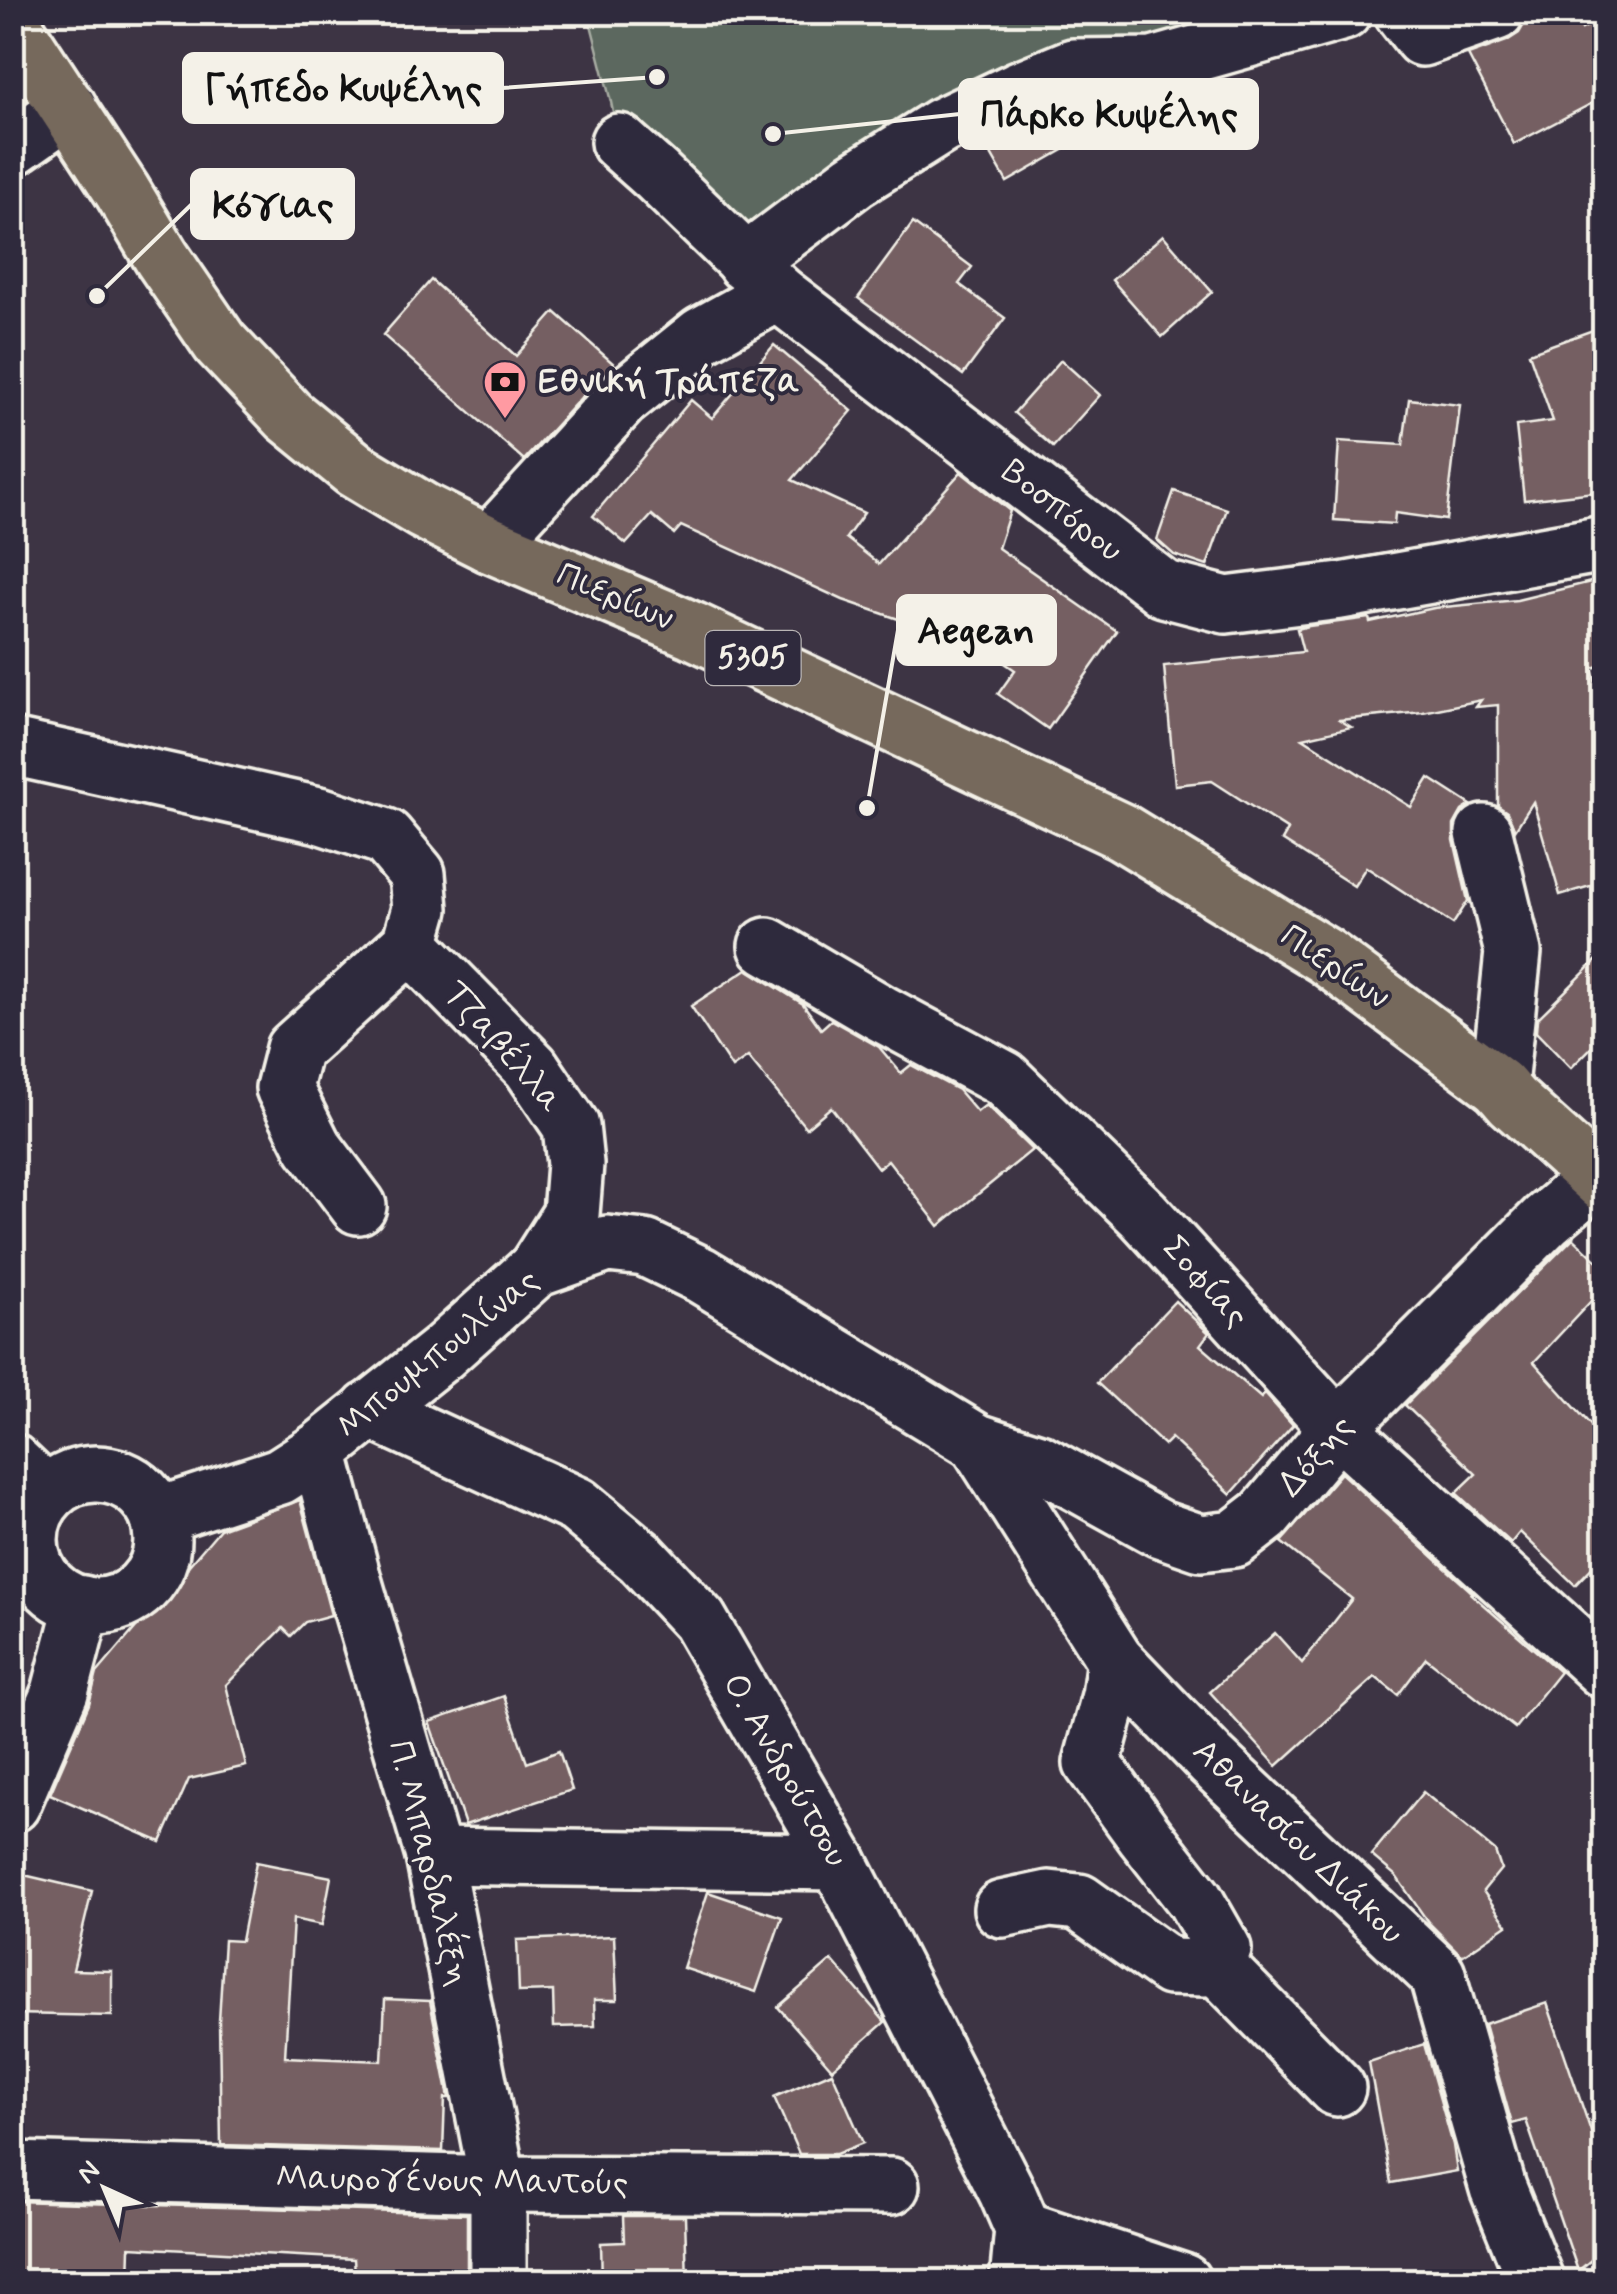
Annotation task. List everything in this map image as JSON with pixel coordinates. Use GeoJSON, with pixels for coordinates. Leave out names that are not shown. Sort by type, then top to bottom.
{"type":"FeatureCollection","features":[{"type":"Feature","properties":{"kind":"main road","name":"Πιερίων"},"geometry":{"type":"LineString","coordinates":[[12,23],[220,343],[289,416],[355,470],[423,511],[489,544],[692,630],[1122,832],[1324,956],[1499,1086],[1601,1181]]}},
{"type":"Feature","properties":{"kind":"street"},"geometry":{"type":"LineString","coordinates":[[489,544],[621,400],[702,334],[762,278],[855,180],[941,126],[1073,67],[1153,66],[1343,12]]}},
{"type":"Feature","properties":{"kind":"street"},"geometry":{"type":"LineString","coordinates":[[1402,12],[1422,38],[1496,12]]}},
{"type":"Feature","properties":{"kind":"street"},"geometry":{"type":"LineString","coordinates":[[12,148],[68,108]]}},
{"type":"Feature","properties":{"kind":"street","name":"Βοσπόρου"},"geometry":{"type":"LineString","coordinates":[[619,142],[762,278],[1164,589],[1226,605],[1341,591],[1604,544]]}},
{"type":"Feature","properties":{"kind":"street"},"geometry":{"type":"LineString","coordinates":[[12,747],[319,815],[386,837],[417,874],[420,908],[410,944],[294,1049],[284,1088],[314,1146],[358,1206]]}},
{"type":"Feature","properties":{"kind":"street"},"geometry":{"type":"LineString","coordinates":[[1484,834],[1512,952],[1499,1086]]}},
{"type":"Feature","properties":{"kind":"street","name":"Τζαβέλλα"},"geometry":{"type":"LineString","coordinates":[[410,944],[531,1067],[571,1126],[575,1164],[572,1214],[536,1269]]}},
{"type":"Feature","properties":{"kind":"street","name":"Σοφίας"},"geometry":{"type":"LineString","coordinates":[[767,946],[1004,1080],[1143,1214],[1338,1428],[1604,1670]]}},
{"type":"Feature","properties":{"kind":"street","name":"Δόξης"},"geometry":{"type":"LineString","coordinates":[[977,1442],[1039,1462],[1160,1528],[1201,1544],[1234,1540],[1265,1514],[1338,1428],[1546,1220],[1601,1181]]}},
{"type":"Feature","properties":{"kind":"street","name":"Μπουμπουλίνας"},"geometry":{"type":"LineString","coordinates":[[158,1516],[280,1476],[319,1450],[442,1352],[536,1269],[607,1244],[645,1248],[701,1275],[977,1442]]}},
{"type":"Feature","properties":{"kind":"street","name":"Ο. Ανδρούτσου"},"geometry":{"type":"LineString","coordinates":[[369,1410],[577,1506],[640,1558],[699,1620],[838,1862],[1008,2192],[1021,2255]]}},
{"type":"Feature","properties":{"kind":"street","name":"Αθανασίου Διάκου"},"geometry":{"type":"LineString","coordinates":[[977,1442],[1116,1660],[1212,1761],[1438,1974],[1498,2188],[1536,2282]]}},
{"type":"Feature","properties":{"kind":"street","name":"Π. Μπαρδαλέξη"},"geometry":{"type":"LineString","coordinates":[[319,1450],[434,1856],[498,2184],[498,2282]]}},
{"type":"Feature","properties":{"kind":"street"},"geometry":{"type":"LineString","coordinates":[[114,1476],[146,1496],[158,1516],[162,1546],[157,1566],[144,1585],[127,1599],[105,1606],[71,1602],[41,1579],[32,1559],[29,1536],[34,1515],[30,1479],[114,1476]]}},
{"type":"Feature","properties":{"kind":"street"},"geometry":{"type":"LineString","coordinates":[[12,1804],[60,1692],[83,1604]]}},
{"type":"Feature","properties":{"kind":"street"},"geometry":{"type":"LineString","coordinates":[[1002,1909],[1049,1900],[1079,1902],[1170,1967],[1205,1968],[1215,1964],[1223,1949],[1195,1900],[1092,1763],[1116,1660]]}},
{"type":"Feature","properties":{"kind":"street"},"geometry":{"type":"LineString","coordinates":[[434,1856],[838,1862]]}},
{"type":"Feature","properties":{"kind":"street"},"geometry":{"type":"LineString","coordinates":[[1215,1964],[1337,2088]]}},
{"type":"Feature","properties":{"kind":"street","name":"Μαυρογένους Μαντούς"},"geometry":{"type":"LineString","coordinates":[[12,2170],[498,2184],[892,2186]]}},
{"type":"Feature","properties":{"kind":"street"},"geometry":{"type":"LineString","coordinates":[[1021,2255],[1183,2282]]}},
{"type":"Feature","properties":{"kind":"green space"},"geometry":{"type":"Polygon","coordinates":[[[588,13],[1343,13],[1073,67],[745,263],[619,142],[588,13]]]}},
{"type":"Feature","properties":{"kind":"building"},"geometry":{"type":"Polygon","coordinates":[[[1541,12],[1573,12],[1582,29],[1604,17],[1604,97],[1514,144],[1468,55],[1507,41],[1541,12]]]}},
{"type":"Feature","properties":{"kind":"building"},"geometry":{"type":"Polygon","coordinates":[[[1074,100],[1081,113],[1061,124],[1072,145],[1007,182],[983,140],[1074,100]]]}},
{"type":"Feature","properties":{"kind":"building"},"geometry":{"type":"Polygon","coordinates":[[[913,223],[972,267],[959,284],[1005,318],[963,375],[858,298],[913,223]]]}},
{"type":"Feature","properties":{"kind":"building"},"geometry":{"type":"Polygon","coordinates":[[[1163,235],[1212,292],[1162,337],[1112,280],[1163,235]]]}},
{"type":"Feature","properties":{"kind":"building"},"geometry":{"type":"Polygon","coordinates":[[[431,280],[516,356],[555,312],[615,365],[524,460],[383,335],[431,280]]]}},
{"type":"Feature","properties":{"kind":"building"},"geometry":{"type":"Polygon","coordinates":[[[1604,326],[1604,491],[1524,500],[1516,426],[1553,421],[1529,353],[1604,326]]]}},
{"type":"Feature","properties":{"kind":"building"},"geometry":{"type":"Polygon","coordinates":[[[774,345],[852,411],[792,480],[864,513],[846,538],[879,564],[961,472],[1010,511],[998,548],[1117,631],[1048,729],[998,694],[1015,670],[983,648],[843,600],[681,526],[674,534],[652,515],[626,544],[593,516],[691,400],[712,418],[774,345]]]}},
{"type":"Feature","properties":{"kind":"building"},"geometry":{"type":"Polygon","coordinates":[[[1061,360],[1100,395],[1053,447],[1014,413],[1061,360]]]}},
{"type":"Feature","properties":{"kind":"building"},"geometry":{"type":"Polygon","coordinates":[[[1409,399],[1460,405],[1446,520],[1395,513],[1394,524],[1334,520],[1339,441],[1403,445],[1409,399]]]}},
{"type":"Feature","properties":{"kind":"building"},"geometry":{"type":"Polygon","coordinates":[[[1174,491],[1227,509],[1207,566],[1174,555],[1157,540],[1174,491]]]}},
{"type":"Feature","properties":{"kind":"building"},"geometry":{"type":"Polygon","coordinates":[[[1599,580],[1604,600],[1604,665],[1592,668],[1604,718],[1604,882],[1560,895],[1533,802],[1515,830],[1507,812],[1498,806],[1498,705],[1476,707],[1481,700],[1423,712],[1340,720],[1351,727],[1303,738],[1411,807],[1429,778],[1471,805],[1454,825],[1468,901],[1453,924],[1366,867],[1354,886],[1282,840],[1288,830],[1212,781],[1175,785],[1164,666],[1303,652],[1297,629],[1309,626],[1369,618],[1370,622],[1434,608],[1517,600],[1599,580]]]}},
{"type":"Feature","properties":{"kind":"building"},"geometry":{"type":"Polygon","coordinates":[[[1604,953],[1604,1035],[1571,1068],[1536,1032],[1537,1019],[1604,953]]]}},
{"type":"Feature","properties":{"kind":"building"},"geometry":{"type":"Polygon","coordinates":[[[747,969],[803,1004],[821,1029],[831,1020],[879,1047],[901,1073],[911,1065],[958,1090],[977,1112],[986,1105],[1032,1150],[939,1226],[888,1160],[878,1168],[831,1107],[806,1128],[748,1057],[732,1068],[691,1006],[747,969]]]}},
{"type":"Feature","properties":{"kind":"building"},"geometry":{"type":"Polygon","coordinates":[[[1573,1238],[1604,1267],[1604,1287],[1534,1362],[1604,1440],[1604,1555],[1575,1585],[1520,1532],[1511,1543],[1456,1493],[1476,1474],[1405,1405],[1573,1238]]]}},
{"type":"Feature","properties":{"kind":"building"},"geometry":{"type":"Polygon","coordinates":[[[1175,1301],[1209,1333],[1200,1345],[1261,1398],[1265,1394],[1293,1425],[1231,1494],[1171,1438],[1164,1445],[1097,1383],[1175,1301]]]}},
{"type":"Feature","properties":{"kind":"building"},"geometry":{"type":"Polygon","coordinates":[[[1341,1473],[1560,1672],[1515,1728],[1426,1658],[1398,1695],[1375,1677],[1277,1766],[1210,1692],[1275,1633],[1302,1663],[1352,1599],[1281,1542],[1341,1473]]]}},
{"type":"Feature","properties":{"kind":"building"},"geometry":{"type":"Polygon","coordinates":[[[300,1500],[331,1615],[305,1622],[291,1636],[283,1628],[226,1685],[246,1766],[189,1779],[161,1842],[50,1794],[89,1704],[97,1673],[220,1529],[300,1500]]]}},
{"type":"Feature","properties":{"kind":"building"},"geometry":{"type":"Polygon","coordinates":[[[504,1696],[527,1763],[559,1751],[572,1790],[465,1825],[429,1722],[504,1696]]]}},
{"type":"Feature","properties":{"kind":"building"},"geometry":{"type":"Polygon","coordinates":[[[1423,1792],[1495,1851],[1501,1869],[1483,1891],[1507,1925],[1462,1956],[1428,1922],[1396,1876],[1371,1855],[1423,1792]]]}},
{"type":"Feature","properties":{"kind":"building"},"geometry":{"type":"Polygon","coordinates":[[[256,1862],[331,1877],[322,1925],[293,1919],[285,2057],[382,2061],[385,1999],[430,2001],[449,2098],[445,2098],[443,2151],[221,2145],[219,2021],[224,1940],[241,1941],[256,1862]]]}},
{"type":"Feature","properties":{"kind":"building"},"geometry":{"type":"Polygon","coordinates":[[[24,1875],[92,1891],[73,1970],[112,1971],[112,2016],[12,2014],[12,1923],[24,1875]]]}},
{"type":"Feature","properties":{"kind":"building"},"geometry":{"type":"Polygon","coordinates":[[[708,1892],[782,1917],[756,1992],[683,1968],[708,1892]]]}},
{"type":"Feature","properties":{"kind":"building"},"geometry":{"type":"Polygon","coordinates":[[[614,1936],[617,2000],[594,2000],[595,2026],[554,2027],[553,1991],[519,1992],[517,1940],[614,1936]]]}},
{"type":"Feature","properties":{"kind":"building"},"geometry":{"type":"Polygon","coordinates":[[[832,1960],[885,2022],[832,2069],[778,2007],[832,1960]]]}},
{"type":"Feature","properties":{"kind":"building"},"geometry":{"type":"Polygon","coordinates":[[[1547,2003],[1597,2149],[1604,2147],[1604,2249],[1578,2271],[1526,2120],[1512,2124],[1484,2024],[1547,2003]]]}},
{"type":"Feature","properties":{"kind":"building"},"geometry":{"type":"Polygon","coordinates":[[[1424,2044],[1457,2171],[1391,2183],[1369,2062],[1424,2044]]]}},
{"type":"Feature","properties":{"kind":"building"},"geometry":{"type":"Polygon","coordinates":[[[832,2072],[863,2143],[836,2154],[799,2154],[774,2097],[832,2072]]]}},
{"type":"Feature","properties":{"kind":"building"},"geometry":{"type":"Polygon","coordinates":[[[12,2201],[467,2214],[467,2282],[364,2282],[363,2272],[355,2273],[354,2259],[130,2247],[129,2282],[12,2282],[12,2201]]]}},
{"type":"Feature","properties":{"kind":"building"},"geometry":{"type":"Polygon","coordinates":[[[623,2216],[685,2216],[687,2282],[602,2282],[601,2243],[624,2242],[623,2216]]]}},
{"type":"Feature","properties":{"kind":"place","name":"Γήπεδο Κυψέλης"},"geometry":{"type":"Point","coordinates":[657,77]}},
{"type":"Feature","properties":{"kind":"place","name":"Πάρκο Κυψέλης"},"geometry":{"type":"Point","coordinates":[773,134]}},
{"type":"Feature","properties":{"kind":"place","name":"Κόγιας"},"geometry":{"type":"Point","coordinates":[97,296]}},
{"type":"Feature","properties":{"kind":"place","name":"Εθνική Τράπεζα"},"geometry":{"type":"Point","coordinates":[505,420]}},
{"type":"Feature","properties":{"kind":"place","name":"Aegean"},"geometry":{"type":"Point","coordinates":[867,808]}}]}
